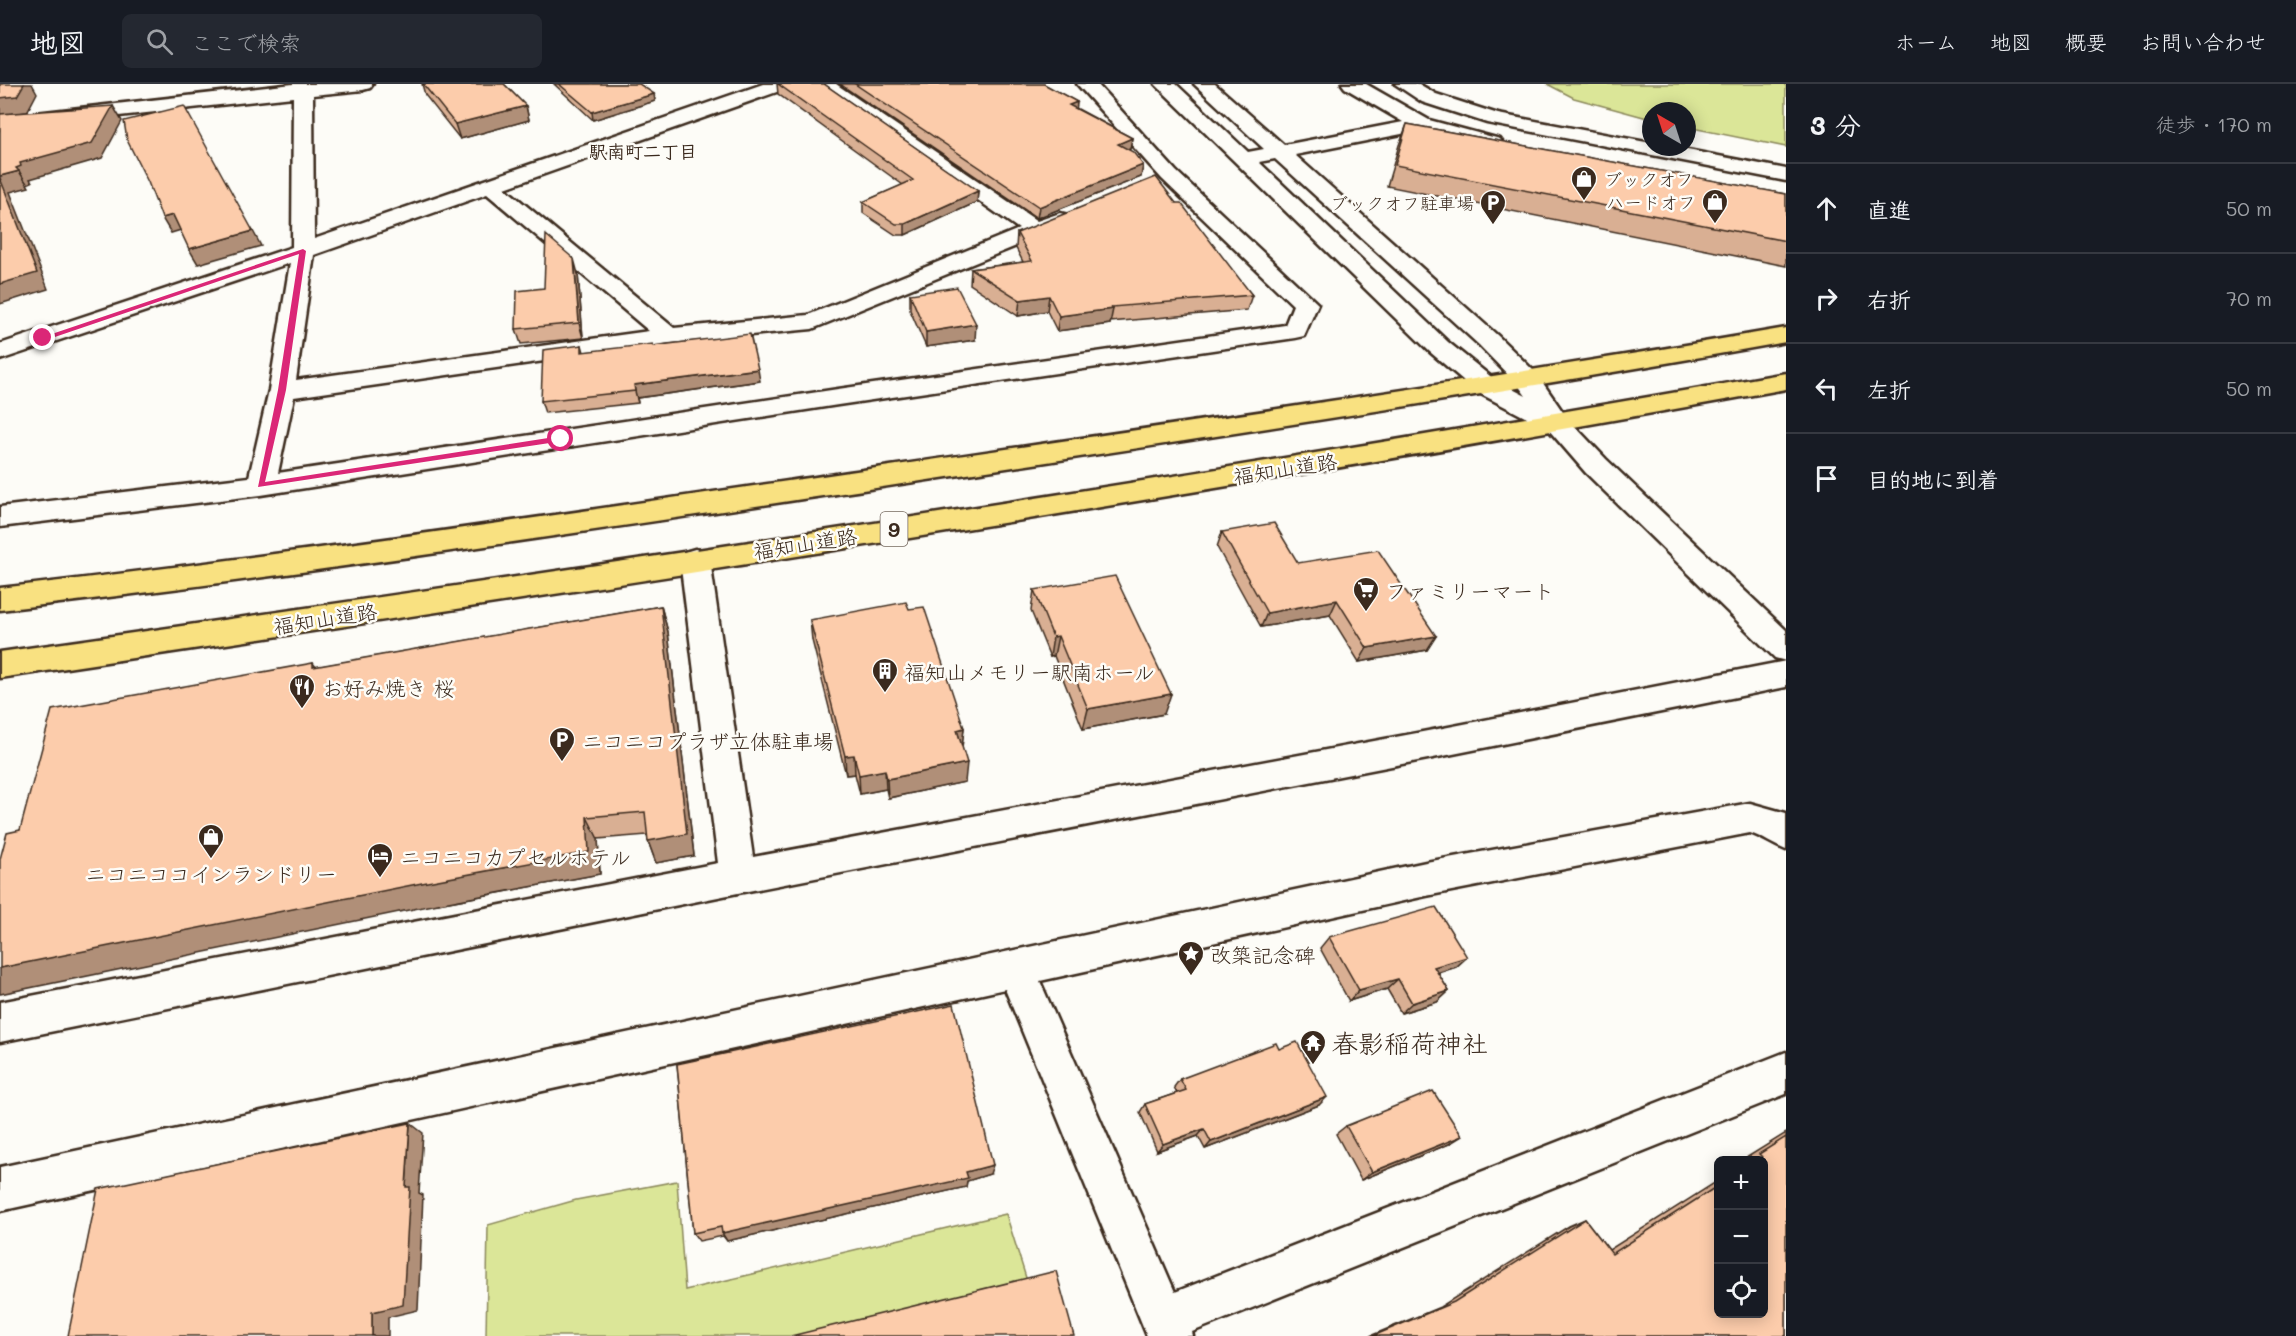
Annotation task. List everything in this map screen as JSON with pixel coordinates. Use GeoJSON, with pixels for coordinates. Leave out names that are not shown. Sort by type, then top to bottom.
{"type":"FeatureCollection","features":[{"type":"Feature","properties":{"kind":"highway"},"geometry":{"type":"LineString","coordinates":[[0,598],[118,586],[692,506],[1486,386],[1786,335]]}},
{"type":"Feature","properties":{"kind":"highway","name":"福知山道路"},"geometry":{"type":"LineString","coordinates":[[0,665],[695,560],[1558,424],[1786,381]]}},
{"type":"Feature","properties":{"kind":"street"},"geometry":{"type":"LineString","coordinates":[[0,123],[303,87],[363,84]]}},
{"type":"Feature","properties":{"kind":"street"},"geometry":{"type":"LineString","coordinates":[[0,352],[303,251],[781,84]]}},
{"type":"Feature","properties":{"kind":"street"},"geometry":{"type":"LineString","coordinates":[[823,84],[1035,230]]}},
{"type":"Feature","properties":{"kind":"street"},"geometry":{"type":"LineString","coordinates":[[0,517],[261,485],[838,397],[1295,331],[1306,304],[1159,179],[1087,84]]}},
{"type":"Feature","properties":{"kind":"street"},"geometry":{"type":"LineString","coordinates":[[1164,84],[1439,346],[1486,386],[1558,424]]}},
{"type":"Feature","properties":{"kind":"street"},"geometry":{"type":"LineString","coordinates":[[1204,84],[1488,340],[1527,379],[1558,424],[1596,466],[1786,649]]}},
{"type":"Feature","properties":{"kind":"street"},"geometry":{"type":"LineString","coordinates":[[1352,84],[1422,124],[1511,148]]}},
{"type":"Feature","properties":{"kind":"street"},"geometry":{"type":"LineString","coordinates":[[1405,84],[1429,98],[1494,119],[1786,175]]}},
{"type":"Feature","properties":{"kind":"street"},"geometry":{"type":"LineString","coordinates":[[261,485],[282,390],[303,251],[303,87]]}},
{"type":"Feature","properties":{"kind":"street"},"geometry":{"type":"LineString","coordinates":[[1244,159],[1422,124]]}},
{"type":"Feature","properties":{"kind":"street"},"geometry":{"type":"LineString","coordinates":[[489,185],[669,336]]}},
{"type":"Feature","properties":{"kind":"street"},"geometry":{"type":"LineString","coordinates":[[282,390],[669,336],[812,322],[1076,213]]}},
{"type":"Feature","properties":{"kind":"street"},"geometry":{"type":"LineString","coordinates":[[695,560],[738,876]]}},
{"type":"Feature","properties":{"kind":"street"},"geometry":{"type":"LineString","coordinates":[[0,1022],[738,876],[1445,742],[1786,674]]}},
{"type":"Feature","properties":{"kind":"street"},"geometry":{"type":"LineString","coordinates":[[0,1189],[1426,879],[1750,818],[1775,825],[1786,834]]}},
{"type":"Feature","properties":{"kind":"street"},"geometry":{"type":"LineString","coordinates":[[1015,967],[1167,1328],[1786,1073]]}},
{"type":"Feature","properties":{"kind":"green space"},"geometry":{"type":"Polygon","coordinates":[[[1547,84],[1786,84],[1786,147],[1696,129],[1696,102],[1642,102],[1642,117],[1574,98],[1547,84]]]}},
{"type":"Feature","properties":{"kind":"green space"},"geometry":{"type":"Polygon","coordinates":[[[677,1181],[685,1290],[1006,1214],[1027,1281],[802,1336],[486,1336],[488,1225],[576,1200],[677,1181]]]}},
{"type":"Feature","properties":{"kind":"building"},"geometry":{"type":"Polygon","coordinates":[[[0,84],[24,84],[17,96],[0,98],[0,84]]]}},
{"type":"Feature","properties":{"kind":"building"},"geometry":{"type":"Polygon","coordinates":[[[423,84],[504,84],[526,106],[455,124],[423,84]]]}},
{"type":"Feature","properties":{"kind":"building"},"geometry":{"type":"Polygon","coordinates":[[[559,84],[639,84],[654,94],[592,112],[559,84]]]}},
{"type":"Feature","properties":{"kind":"building"},"geometry":{"type":"Polygon","coordinates":[[[778,84],[824,84],[978,191],[905,224],[896,224],[863,202],[913,180],[778,84]]]}},
{"type":"Feature","properties":{"kind":"building"},"geometry":{"type":"Polygon","coordinates":[[[855,84],[1044,84],[1077,102],[1069,105],[1132,138],[1118,144],[1133,152],[1143,165],[1039,207],[855,84]]]}},
{"type":"Feature","properties":{"kind":"building"},"geometry":{"type":"Polygon","coordinates":[[[113,106],[92,143],[20,163],[21,166],[16,168],[19,171],[0,176],[0,114],[113,106]]]}},
{"type":"Feature","properties":{"kind":"building"},"geometry":{"type":"Polygon","coordinates":[[[184,106],[253,231],[189,249],[173,215],[162,218],[148,182],[127,140],[124,121],[184,106]]]}},
{"type":"Feature","properties":{"kind":"building"},"geometry":{"type":"Polygon","coordinates":[[[1407,124],[1786,194],[1786,241],[1395,165],[1407,124]]]}},
{"type":"Feature","properties":{"kind":"building"},"geometry":{"type":"Polygon","coordinates":[[[1156,177],[1176,203],[1181,203],[1252,295],[1111,307],[1113,309],[1059,316],[1049,296],[1020,300],[971,269],[1032,261],[1017,233],[1156,177]]]}},
{"type":"Feature","properties":{"kind":"building"},"geometry":{"type":"Polygon","coordinates":[[[0,178],[37,273],[0,284],[0,178]]]}},
{"type":"Feature","properties":{"kind":"building"},"geometry":{"type":"Polygon","coordinates":[[[546,235],[574,259],[579,323],[516,329],[517,291],[544,288],[546,235]]]}},
{"type":"Feature","properties":{"kind":"building"},"geometry":{"type":"Polygon","coordinates":[[[957,287],[976,324],[926,332],[910,294],[957,287]]]}},
{"type":"Feature","properties":{"kind":"building"},"geometry":{"type":"Polygon","coordinates":[[[750,334],[758,369],[634,385],[635,391],[541,401],[543,350],[582,345],[582,352],[750,334]]]}},
{"type":"Feature","properties":{"kind":"building"},"geometry":{"type":"Polygon","coordinates":[[[1274,523],[1298,563],[1378,550],[1436,636],[1367,648],[1337,600],[1267,613],[1222,532],[1274,523]]]}},
{"type":"Feature","properties":{"kind":"building"},"geometry":{"type":"Polygon","coordinates":[[[1115,576],[1171,694],[1088,709],[1058,636],[1053,637],[1034,590],[1115,576]]]}},
{"type":"Feature","properties":{"kind":"building","name":"福知山メモリー駅南ホール"},"geometry":{"type":"Polygon","coordinates":[[[906,602],[909,609],[924,607],[964,728],[957,730],[967,763],[887,779],[885,770],[859,775],[854,755],[845,756],[810,620],[906,602]]]}},
{"type":"Feature","properties":{"kind":"building"},"geometry":{"type":"Polygon","coordinates":[[[661,606],[687,834],[648,841],[645,812],[587,817],[589,852],[422,883],[0,968],[0,859],[7,833],[20,830],[52,710],[313,663],[313,667],[661,606]]]}},
{"type":"Feature","properties":{"kind":"building"},"geometry":{"type":"Polygon","coordinates":[[[1436,907],[1467,957],[1434,967],[1449,991],[1412,1003],[1398,979],[1359,990],[1329,937],[1436,907]]]}},
{"type":"Feature","properties":{"kind":"building"},"geometry":{"type":"Polygon","coordinates":[[[954,1004],[993,1165],[966,1172],[968,1178],[722,1233],[721,1227],[693,1233],[677,1064],[954,1004]]]}},
{"type":"Feature","properties":{"kind":"building"},"geometry":{"type":"Polygon","coordinates":[[[1297,1042],[1327,1097],[1211,1142],[1204,1129],[1163,1144],[1145,1104],[1186,1090],[1180,1079],[1276,1043],[1279,1049],[1297,1042]]]}},
{"type":"Feature","properties":{"kind":"building"},"geometry":{"type":"Polygon","coordinates":[[[1433,1091],[1462,1136],[1372,1172],[1346,1126],[1433,1091]]]}},
{"type":"Feature","properties":{"kind":"building"},"geometry":{"type":"Polygon","coordinates":[[[410,1123],[406,1187],[410,1187],[403,1305],[372,1312],[372,1336],[68,1336],[98,1189],[410,1123]]]}},
{"type":"Feature","properties":{"kind":"building"},"geometry":{"type":"Polygon","coordinates":[[[1786,1137],[1786,1336],[1373,1336],[1454,1302],[1585,1219],[1612,1254],[1714,1188],[1714,1318],[1768,1318],[1768,1156],[1759,1154],[1786,1137]]]}},
{"type":"Feature","properties":{"kind":"building"},"geometry":{"type":"Polygon","coordinates":[[[1056,1271],[1074,1336],[791,1336],[1056,1271]]]}},
{"type":"Feature","properties":{"kind":"place","name":"ブックオフ"},"geometry":{"type":"Point","coordinates":[1584,202]}},
{"type":"Feature","properties":{"kind":"place","name":"ハードオフ"},"geometry":{"type":"Point","coordinates":[1715,225]}},
{"type":"Feature","properties":{"kind":"place","name":"ブックオフ駐車場"},"geometry":{"type":"Point","coordinates":[1493,226]}},
{"type":"Feature","properties":{"kind":"place","name":"ファミリーマート"},"geometry":{"type":"Point","coordinates":[1366,613]}},
{"type":"Feature","properties":{"kind":"place","name":"福知山メモリー駅南ホール"},"geometry":{"type":"Point","coordinates":[885,694]}},
{"type":"Feature","properties":{"kind":"place","name":"お好み焼き 桜"},"geometry":{"type":"Point","coordinates":[302,710]}},
{"type":"Feature","properties":{"kind":"place","name":"ニコニコプラザ立体駐車場"},"geometry":{"type":"Point","coordinates":[562,763]}},
{"type":"Feature","properties":{"kind":"place","name":"ニコニココインランドリー"},"geometry":{"type":"Point","coordinates":[211,860]}},
{"type":"Feature","properties":{"kind":"place","name":"ニコニコカプセルホテル"},"geometry":{"type":"Point","coordinates":[380,879]}},
{"type":"Feature","properties":{"kind":"place","name":"改築記念碑"},"geometry":{"type":"Point","coordinates":[1191,977]}},
{"type":"Feature","properties":{"kind":"place","name":"春影稲荷神社"},"geometry":{"type":"Point","coordinates":[1313,1066]}},
{"type":"Feature","properties":{"kind":"district","name":"駅南町二丁目"},"geometry":{"type":"Point","coordinates":[643,151]}},
{"type":"Feature","properties":{"kind":"route"},"geometry":{"type":"LineString","coordinates":[[43,338],[303,251],[282,390],[261,485],[561,439]]}}]}
